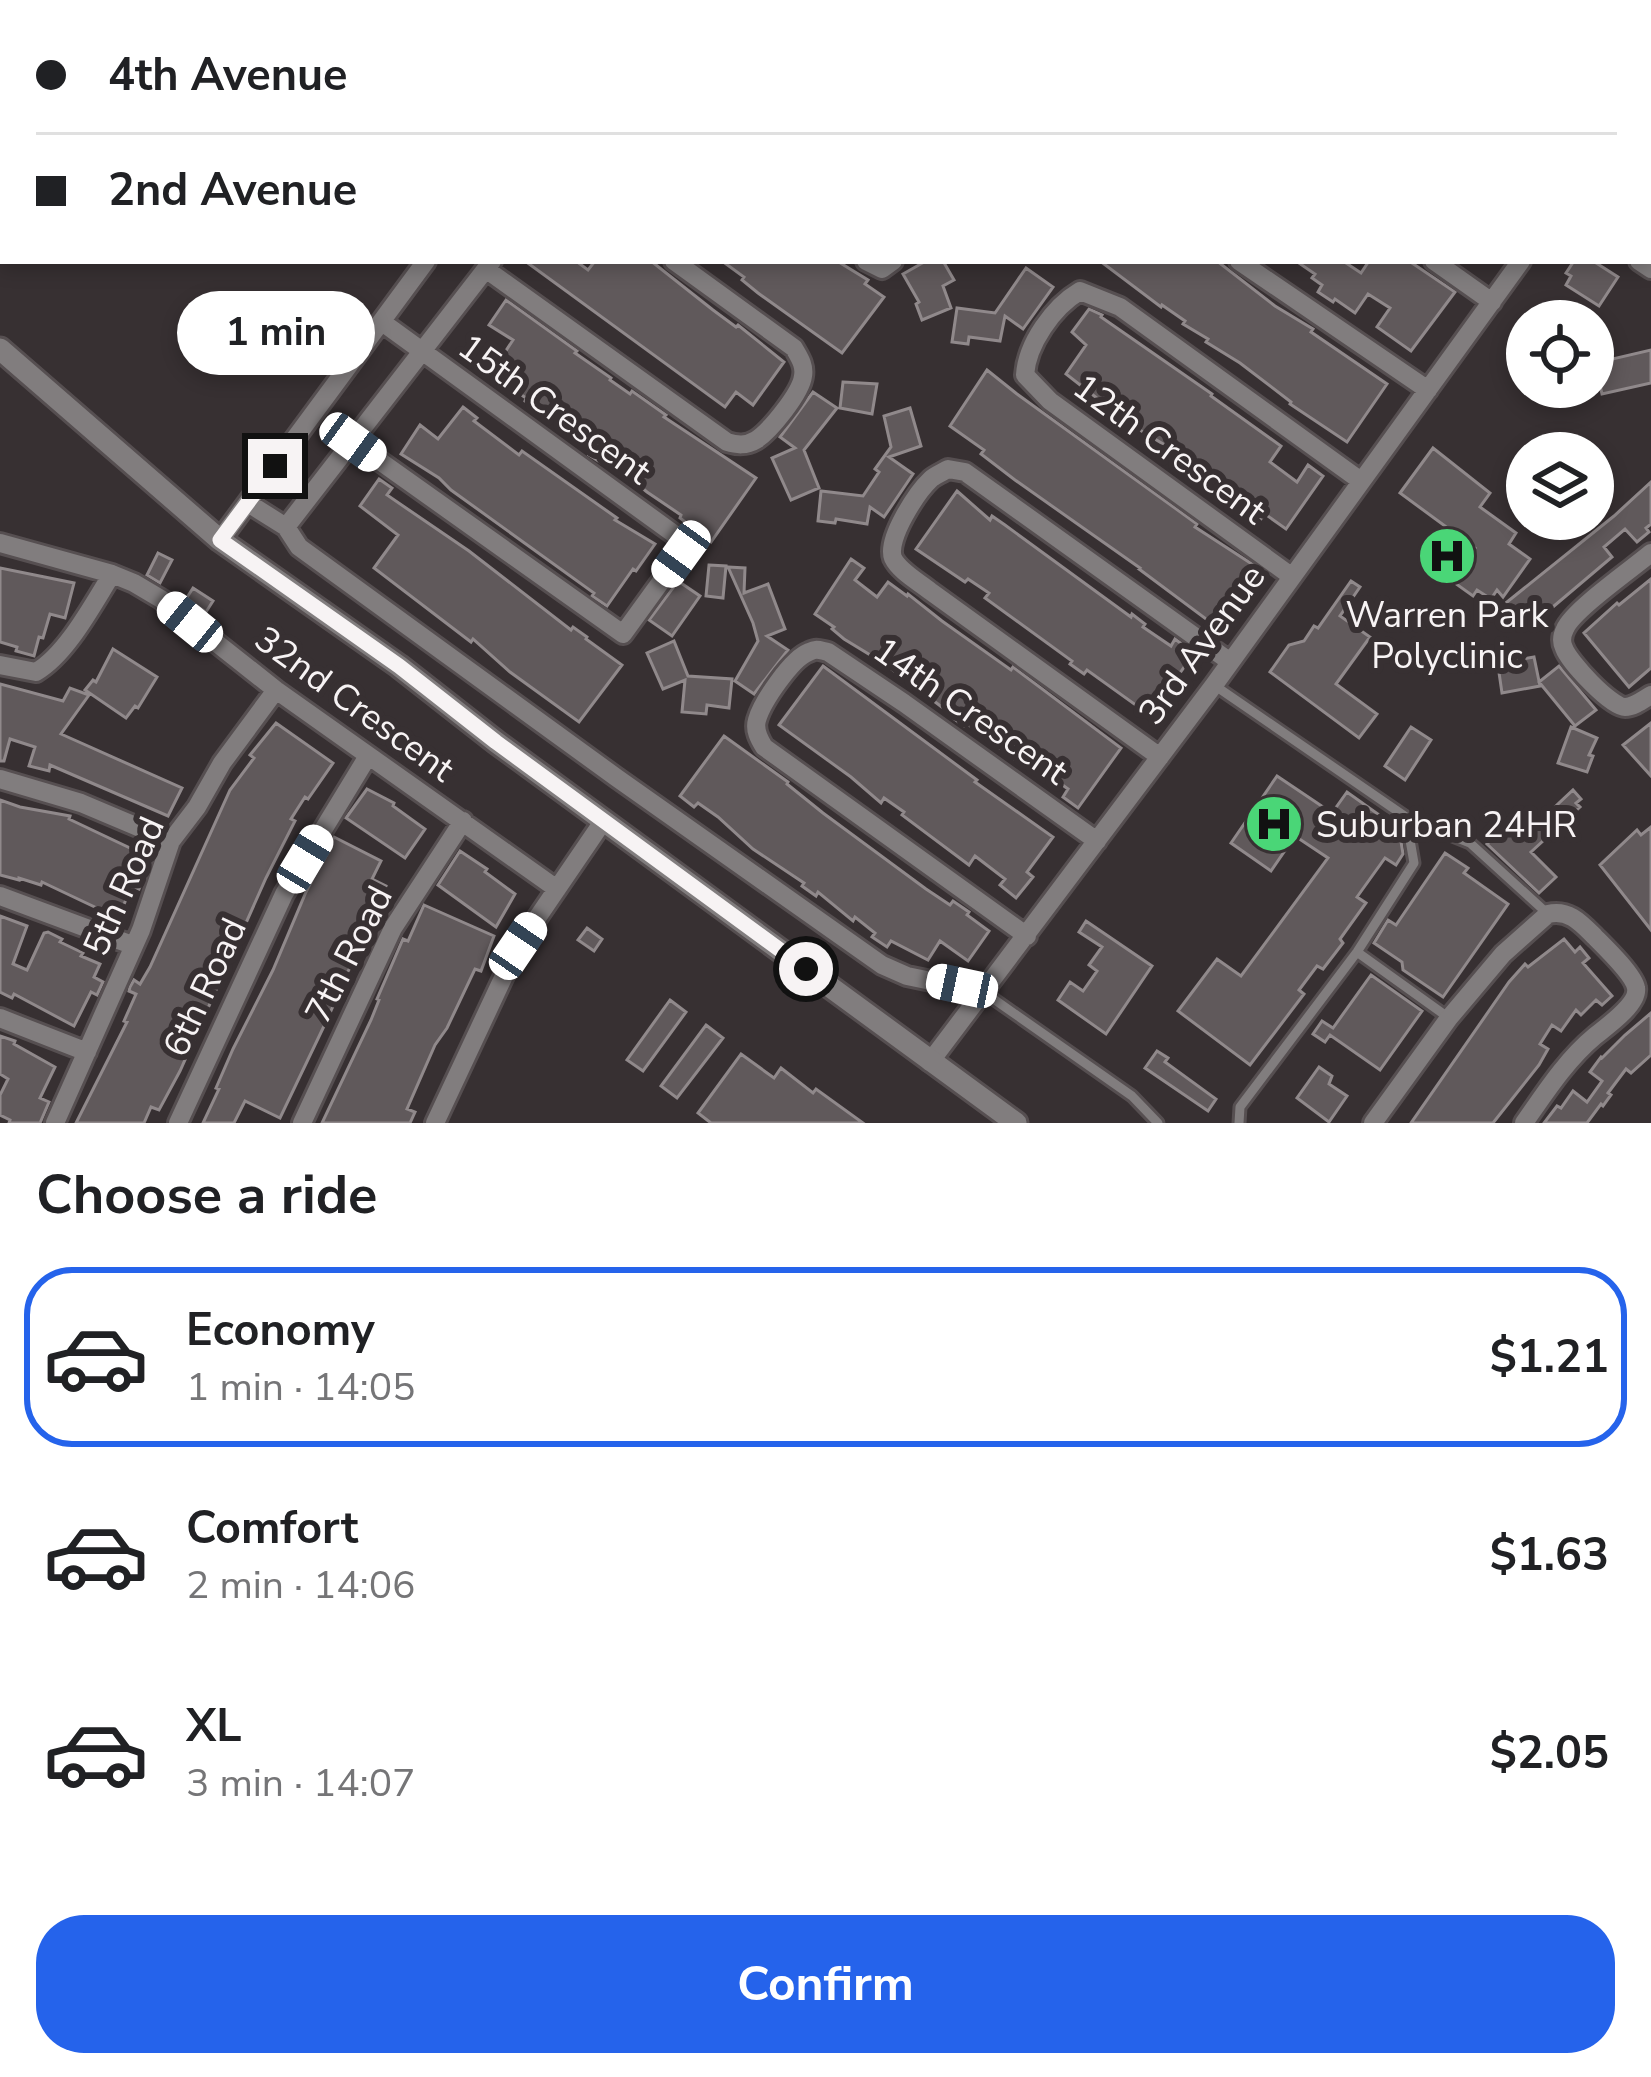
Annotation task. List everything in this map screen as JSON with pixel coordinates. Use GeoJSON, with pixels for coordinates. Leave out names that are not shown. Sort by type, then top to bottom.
{"type":"FeatureCollection","features":[{"type":"Feature","properties":{"kind":"street"},"geometry":{"type":"LineString","coordinates":[[220,540],[424,264]]}},
{"type":"Feature","properties":{"kind":"street"},"geometry":{"type":"LineString","coordinates":[[286,527],[490,266],[727,442],[741,446],[754,442],[797,394],[803,364],[794,348],[678,264]]}},
{"type":"Feature","properties":{"kind":"street"},"geometry":{"type":"LineString","coordinates":[[1243,264],[1428,390]]}},
{"type":"Feature","properties":{"kind":"street"},"geometry":{"type":"LineString","coordinates":[[1438,264],[1492,302]]}},
{"type":"Feature","properties":{"kind":"street","name":"3rd Avenue"},"geometry":{"type":"LineString","coordinates":[[930,1062],[1214,685],[1519,264]]}},
{"type":"Feature","properties":{"kind":"street","name":"12th Crescent"},"geometry":{"type":"LineString","coordinates":[[1291,576],[1030,382],[1025,375],[1029,350],[1052,318],[1080,292],[1120,307],[1360,481]]}},
{"type":"Feature","properties":{"kind":"street","name":"15th Crescent"},"geometry":{"type":"LineString","coordinates":[[353,442],[623,634],[681,554],[681,543],[674,534],[382,322]]}},
{"type":"Feature","properties":{"kind":"street"},"geometry":{"type":"LineString","coordinates":[[0,349],[220,540],[399,666],[1016,1123]]}},
{"type":"Feature","properties":{"kind":"street"},"geometry":{"type":"LineString","coordinates":[[1160,757],[930,592],[895,561],[891,553],[896,532],[924,488],[948,469],[964,472],[1229,661]]}},
{"type":"Feature","properties":{"kind":"street"},"geometry":{"type":"LineString","coordinates":[[248,502],[286,527],[299,548],[882,965],[907,976],[984,992]]}},
{"type":"Feature","properties":{"kind":"street","name":"32nd Crescent"},"geometry":{"type":"LineString","coordinates":[[0,543],[112,574],[161,599],[276,689],[557,889]]}},
{"type":"Feature","properties":{"kind":"street"},"geometry":{"type":"LineString","coordinates":[[1651,553],[1580,611],[1562,636],[1574,663],[1618,706],[1628,707],[1651,695]]}},
{"type":"Feature","properties":{"kind":"street"},"geometry":{"type":"LineString","coordinates":[[0,665],[36,672],[49,665],[112,574]]}},
{"type":"Feature","properties":{"kind":"street","name":"14th Crescent"},"geometry":{"type":"LineString","coordinates":[[1027,936],[764,747],[756,722],[786,673],[802,655],[814,649],[828,652],[1097,841]]}},
{"type":"Feature","properties":{"kind":"street","name":"5th Road"},"geometry":{"type":"LineString","coordinates":[[55,1123],[141,930],[171,841],[276,689]]}},
{"type":"Feature","properties":{"kind":"street","name":"6th Road"},"geometry":{"type":"LineString","coordinates":[[178,1123],[284,894],[368,756]]}},
{"type":"Feature","properties":{"kind":"street"},"geometry":{"type":"LineString","coordinates":[[0,778],[82,803],[171,841]]}},
{"type":"Feature","properties":{"kind":"street"},"geometry":{"type":"LineString","coordinates":[[434,1123],[518,946],[604,820]]}},
{"type":"Feature","properties":{"kind":"street","name":"7th Road"},"geometry":{"type":"LineString","coordinates":[[302,1123],[393,928],[463,821]]}},
{"type":"Feature","properties":{"kind":"street"},"geometry":{"type":"LineString","coordinates":[[0,896],[132,945]]}},
{"type":"Feature","properties":{"kind":"street"},"geometry":{"type":"LineString","coordinates":[[1373,1123],[1502,954],[1548,914],[1558,912],[1577,919],[1630,978],[1636,995],[1574,1057],[1524,1123]]}},
{"type":"Feature","properties":{"kind":"street"},"geometry":{"type":"LineString","coordinates":[[0,1018],[87,1052]]}},
{"type":"Feature","properties":{"kind":"lane"},"geometry":{"type":"LineString","coordinates":[[1214,685],[1406,817],[1470,843],[1548,914]]}},
{"type":"Feature","properties":{"kind":"lane"},"geometry":{"type":"LineString","coordinates":[[1239,1123],[1240,1107],[1357,952],[1414,863],[1406,817]]}},
{"type":"Feature","properties":{"kind":"lane"},"geometry":{"type":"LineString","coordinates":[[1357,952],[1449,1018]]}},
{"type":"Feature","properties":{"kind":"lane"},"geometry":{"type":"LineString","coordinates":[[984,992],[1132,1096],[1158,1123]]}},
{"type":"Feature","properties":{"kind":"building"},"geometry":{"type":"Polygon","coordinates":[[[529,264],[580,264],[588,270],[593,264],[655,264],[784,362],[753,405],[736,392],[725,407],[529,264]]]}},
{"type":"Feature","properties":{"kind":"building"},"geometry":{"type":"Polygon","coordinates":[[[726,264],[842,264],[884,297],[842,353],[758,293],[726,264]]]}},
{"type":"Feature","properties":{"kind":"building"},"geometry":{"type":"Polygon","coordinates":[[[921,264],[945,264],[954,280],[943,286],[951,308],[922,320],[919,302],[903,274],[921,264]]]}},
{"type":"Feature","properties":{"kind":"building"},"geometry":{"type":"Polygon","coordinates":[[[1104,264],[1221,264],[1387,384],[1347,442],[1104,264]]]}},
{"type":"Feature","properties":{"kind":"building"},"geometry":{"type":"Polygon","coordinates":[[[1300,264],[1348,264],[1361,273],[1367,264],[1413,264],[1455,292],[1411,351],[1377,327],[1390,308],[1368,294],[1355,313],[1318,292],[1322,285],[1312,278],[1315,274],[1300,264]]]}},
{"type":"Feature","properties":{"kind":"building"},"geometry":{"type":"Polygon","coordinates":[[[1572,264],[1598,264],[1618,277],[1603,300],[1590,300],[1566,285],[1571,276],[1566,273],[1572,264]]]}},
{"type":"Feature","properties":{"kind":"building"},"geometry":{"type":"Polygon","coordinates":[[[1026,268],[1053,287],[1023,329],[1005,316],[1000,341],[969,337],[968,344],[952,342],[957,308],[995,313],[1026,268]]]}},
{"type":"Feature","properties":{"kind":"building"},"geometry":{"type":"Polygon","coordinates":[[[506,300],[610,380],[756,478],[711,542],[629,477],[589,455],[593,449],[490,375],[513,340],[489,325],[506,300]]]}},
{"type":"Feature","properties":{"kind":"building"},"geometry":{"type":"Polygon","coordinates":[[[1089,309],[1281,446],[1270,462],[1297,482],[1308,465],[1323,476],[1286,529],[1265,514],[1260,520],[1208,478],[1201,488],[1182,475],[1190,463],[1066,374],[1086,345],[1072,332],[1089,309]]]}},
{"type":"Feature","properties":{"kind":"building"},"geometry":{"type":"Polygon","coordinates":[[[1651,350],[1651,383],[1614,391],[1614,359],[1651,350]]]}},
{"type":"Feature","properties":{"kind":"building"},"geometry":{"type":"Polygon","coordinates":[[[987,370],[1195,527],[1255,566],[1238,593],[1233,590],[1210,622],[1015,480],[950,426],[987,370]]]}},
{"type":"Feature","properties":{"kind":"building"},"geometry":{"type":"Polygon","coordinates":[[[843,382],[877,384],[872,414],[840,408],[843,382]]]}},
{"type":"Feature","properties":{"kind":"building"},"geometry":{"type":"Polygon","coordinates":[[[813,392],[837,408],[804,450],[819,488],[791,500],[772,458],[795,448],[780,437],[813,392]]]}},
{"type":"Feature","properties":{"kind":"building"},"geometry":{"type":"Polygon","coordinates":[[[463,407],[519,455],[522,451],[655,544],[607,606],[401,454],[420,425],[438,439],[463,407]]]}},
{"type":"Feature","properties":{"kind":"building"},"geometry":{"type":"Polygon","coordinates":[[[910,408],[921,446],[889,457],[913,474],[884,517],[870,507],[867,524],[818,521],[821,491],[863,496],[891,447],[884,416],[910,408]]]}},
{"type":"Feature","properties":{"kind":"building"},"geometry":{"type":"Polygon","coordinates":[[[1433,448],[1490,493],[1480,507],[1506,526],[1506,540],[1530,559],[1503,597],[1497,590],[1491,599],[1477,590],[1473,596],[1452,581],[1475,548],[1400,493],[1433,448]]]}},
{"type":"Feature","properties":{"kind":"building"},"geometry":{"type":"Polygon","coordinates":[[[379,479],[392,488],[387,495],[622,665],[579,722],[374,568],[398,535],[360,506],[379,479]]]}},
{"type":"Feature","properties":{"kind":"building"},"geometry":{"type":"Polygon","coordinates":[[[1651,482],[1649,532],[1637,542],[1625,529],[1614,538],[1614,516],[1651,482]]]}},
{"type":"Feature","properties":{"kind":"building"},"geometry":{"type":"Polygon","coordinates":[[[957,491],[990,520],[992,516],[1132,614],[1143,627],[1171,646],[1175,639],[1194,653],[1170,687],[1164,682],[1144,711],[1087,670],[1084,674],[1070,664],[985,598],[989,593],[916,549],[957,491]]]}},
{"type":"Feature","properties":{"kind":"building"},"geometry":{"type":"Polygon","coordinates":[[[1584,540],[1612,540],[1604,547],[1612,557],[1528,628],[1507,602],[1584,540]]]}},
{"type":"Feature","properties":{"kind":"building"},"geometry":{"type":"Polygon","coordinates":[[[158,553],[172,560],[160,583],[147,575],[158,553]]]}},
{"type":"Feature","properties":{"kind":"building"},"geometry":{"type":"Polygon","coordinates":[[[851,559],[864,568],[855,580],[877,597],[888,582],[908,594],[1121,748],[1078,808],[1063,797],[1068,789],[1024,752],[1017,761],[815,614],[851,559]]]}},
{"type":"Feature","properties":{"kind":"building"},"geometry":{"type":"Polygon","coordinates":[[[709,565],[726,566],[723,598],[706,596],[709,565]]]}},
{"type":"Feature","properties":{"kind":"building"},"geometry":{"type":"Polygon","coordinates":[[[728,567],[745,568],[744,593],[768,584],[785,629],[767,636],[788,650],[754,694],[735,681],[758,641],[728,567]]]}},
{"type":"Feature","properties":{"kind":"building"},"geometry":{"type":"Polygon","coordinates":[[[0,568],[74,583],[65,618],[50,614],[34,656],[0,642],[0,568]]]}},
{"type":"Feature","properties":{"kind":"building"},"geometry":{"type":"Polygon","coordinates":[[[1651,579],[1651,668],[1629,687],[1584,633],[1651,579]]]}},
{"type":"Feature","properties":{"kind":"building"},"geometry":{"type":"Polygon","coordinates":[[[678,581],[700,596],[672,636],[649,620],[678,581]]]}},
{"type":"Feature","properties":{"kind":"building"},"geometry":{"type":"Polygon","coordinates":[[[1351,581],[1360,587],[1340,616],[1370,637],[1336,684],[1377,714],[1359,738],[1270,672],[1289,645],[1304,641],[1314,626],[1318,628],[1351,581]]]}},
{"type":"Feature","properties":{"kind":"building"},"geometry":{"type":"Polygon","coordinates":[[[193,588],[213,601],[206,612],[186,599],[193,588]]]}},
{"type":"Feature","properties":{"kind":"building"},"geometry":{"type":"Polygon","coordinates":[[[674,641],[688,676],[732,679],[729,708],[707,705],[706,714],[682,712],[685,680],[663,689],[647,653],[674,641]]]}},
{"type":"Feature","properties":{"kind":"building"},"geometry":{"type":"Polygon","coordinates":[[[113,649],[157,677],[126,718],[85,690],[96,682],[113,649]]]}},
{"type":"Feature","properties":{"kind":"building"},"geometry":{"type":"Polygon","coordinates":[[[1511,656],[1512,661],[1534,657],[1540,686],[1502,693],[1497,659],[1511,656]]]}},
{"type":"Feature","properties":{"kind":"building"},"geometry":{"type":"Polygon","coordinates":[[[823,666],[1053,837],[1027,872],[1033,877],[1016,898],[1000,885],[1005,879],[975,856],[969,865],[904,812],[884,798],[881,803],[779,725],[823,666]]]}},
{"type":"Feature","properties":{"kind":"building"},"geometry":{"type":"Polygon","coordinates":[[[1559,666],[1596,710],[1575,726],[1539,682],[1559,666]]]}},
{"type":"Feature","properties":{"kind":"building"},"geometry":{"type":"Polygon","coordinates":[[[0,684],[63,701],[70,688],[89,695],[61,734],[182,788],[168,816],[50,765],[49,771],[29,766],[35,747],[10,739],[4,761],[0,761],[0,684]]]}},
{"type":"Feature","properties":{"kind":"building"},"geometry":{"type":"Polygon","coordinates":[[[276,723],[333,763],[291,819],[295,821],[180,1071],[159,1110],[151,1107],[144,1123],[76,1123],[127,1022],[136,994],[130,987],[134,980],[140,984],[150,967],[230,790],[276,723]]]}},
{"type":"Feature","properties":{"kind":"building"},"geometry":{"type":"Polygon","coordinates":[[[1651,723],[1651,776],[1623,745],[1651,723]]]}},
{"type":"Feature","properties":{"kind":"building"},"geometry":{"type":"Polygon","coordinates":[[[1411,727],[1431,740],[1405,780],[1385,766],[1411,727]]]}},
{"type":"Feature","properties":{"kind":"building"},"geometry":{"type":"Polygon","coordinates":[[[1571,727],[1597,738],[1587,772],[1558,763],[1571,727]]]}},
{"type":"Feature","properties":{"kind":"building"},"geometry":{"type":"Polygon","coordinates":[[[724,736],[926,889],[969,912],[989,931],[968,961],[940,941],[928,960],[891,941],[887,947],[855,917],[853,921],[818,892],[816,896],[802,886],[718,817],[680,796],[724,736]]]}},
{"type":"Feature","properties":{"kind":"building"},"geometry":{"type":"Polygon","coordinates":[[[1277,776],[1332,813],[1347,792],[1399,829],[1403,854],[1396,865],[1385,858],[1357,897],[1366,903],[1340,939],[1343,943],[1323,969],[1317,966],[1299,990],[1304,994],[1250,1065],[1178,1011],[1217,959],[1241,976],[1328,858],[1295,836],[1271,871],[1231,843],[1277,776]]]}},
{"type":"Feature","properties":{"kind":"building"},"geometry":{"type":"Polygon","coordinates":[[[367,789],[394,803],[425,829],[405,858],[346,818],[367,789]]]}},
{"type":"Feature","properties":{"kind":"building"},"geometry":{"type":"Polygon","coordinates":[[[1573,790],[1581,799],[1576,803],[1580,807],[1531,852],[1556,877],[1539,893],[1487,844],[1512,819],[1527,833],[1573,790]]]}},
{"type":"Feature","properties":{"kind":"building"},"geometry":{"type":"Polygon","coordinates":[[[0,800],[70,816],[151,858],[139,889],[132,886],[118,918],[42,882],[0,875],[0,800]]]}},
{"type":"Feature","properties":{"kind":"building"},"geometry":{"type":"Polygon","coordinates":[[[1651,827],[1651,930],[1600,865],[1637,830],[1641,835],[1651,827]]]}},
{"type":"Feature","properties":{"kind":"building"},"geometry":{"type":"Polygon","coordinates":[[[334,837],[381,861],[372,879],[386,886],[371,926],[280,1118],[245,1101],[234,1123],[203,1123],[233,1049],[334,837]]]}},
{"type":"Feature","properties":{"kind":"building"},"geometry":{"type":"Polygon","coordinates":[[[460,851],[515,894],[496,927],[438,885],[460,851]]]}},
{"type":"Feature","properties":{"kind":"building"},"geometry":{"type":"Polygon","coordinates":[[[1445,853],[1508,904],[1443,997],[1374,943],[1388,920],[1396,925],[1445,853]]]}},
{"type":"Feature","properties":{"kind":"building"},"geometry":{"type":"Polygon","coordinates":[[[424,905],[494,936],[481,971],[475,969],[435,1045],[407,1109],[415,1112],[410,1123],[322,1123],[403,939],[408,941],[424,905]]]}},
{"type":"Feature","properties":{"kind":"building"},"geometry":{"type":"Polygon","coordinates":[[[0,916],[27,926],[13,964],[27,970],[48,932],[100,964],[94,977],[103,982],[97,995],[91,992],[74,1026],[14,994],[12,998],[0,992],[0,916]]]}},
{"type":"Feature","properties":{"kind":"building"},"geometry":{"type":"Polygon","coordinates":[[[1086,921],[1152,966],[1106,1034],[1058,1000],[1070,982],[1083,991],[1097,971],[1089,965],[1102,947],[1079,932],[1086,921]]]}},
{"type":"Feature","properties":{"kind":"building"},"geometry":{"type":"Polygon","coordinates":[[[587,928],[602,939],[594,951],[578,940],[587,928]]]}},
{"type":"Feature","properties":{"kind":"building"},"geometry":{"type":"Polygon","coordinates":[[[1564,939],[1575,952],[1580,947],[1589,958],[1583,963],[1612,996],[1602,1005],[1596,1000],[1581,1015],[1576,1010],[1561,1031],[1552,1025],[1540,1044],[1548,1049],[1539,1065],[1493,1123],[1411,1123],[1509,982],[1525,964],[1528,967],[1564,939]]]}},
{"type":"Feature","properties":{"kind":"building"},"geometry":{"type":"Polygon","coordinates":[[[1371,975],[1422,1011],[1380,1070],[1330,1035],[1325,1042],[1313,1034],[1322,1021],[1333,1028],[1371,975]]]}},
{"type":"Feature","properties":{"kind":"building"},"geometry":{"type":"Polygon","coordinates":[[[670,1000],[686,1012],[643,1071],[627,1060],[670,1000]]]}},
{"type":"Feature","properties":{"kind":"building"},"geometry":{"type":"Polygon","coordinates":[[[1651,1013],[1651,1055],[1631,1073],[1626,1069],[1587,1123],[1544,1123],[1573,1091],[1587,1102],[1602,1081],[1590,1072],[1651,1013]]]}},
{"type":"Feature","properties":{"kind":"building"},"geometry":{"type":"Polygon","coordinates":[[[706,1025],[723,1038],[677,1098],[661,1086],[706,1025]]]}},
{"type":"Feature","properties":{"kind":"building"},"geometry":{"type":"Polygon","coordinates":[[[0,1036],[55,1067],[40,1098],[49,1102],[40,1123],[9,1123],[0,1115],[0,1095],[8,1079],[0,1074],[0,1036]]]}},
{"type":"Feature","properties":{"kind":"building"},"geometry":{"type":"Polygon","coordinates":[[[1157,1051],[1216,1099],[1208,1111],[1145,1068],[1157,1051]]]}},
{"type":"Feature","properties":{"kind":"building"},"geometry":{"type":"Polygon","coordinates":[[[741,1054],[774,1078],[781,1068],[863,1123],[711,1123],[698,1113],[741,1054]]]}},
{"type":"Feature","properties":{"kind":"building"},"geometry":{"type":"Polygon","coordinates":[[[1319,1067],[1332,1076],[1329,1084],[1347,1096],[1329,1122],[1297,1098],[1319,1067]]]}},
{"type":"Feature","properties":{"kind":"place","name":"Warren Park Polyclinic"},"geometry":{"type":"Point","coordinates":[1447,556]}},
{"type":"Feature","properties":{"kind":"place","name":"Suburban 24HR"},"geometry":{"type":"Point","coordinates":[1274,824]}},
{"type":"Feature","properties":{"kind":"route"},"geometry":{"type":"LineString","coordinates":[[275,466],[220,540],[399,666],[806,969]]}}]}
